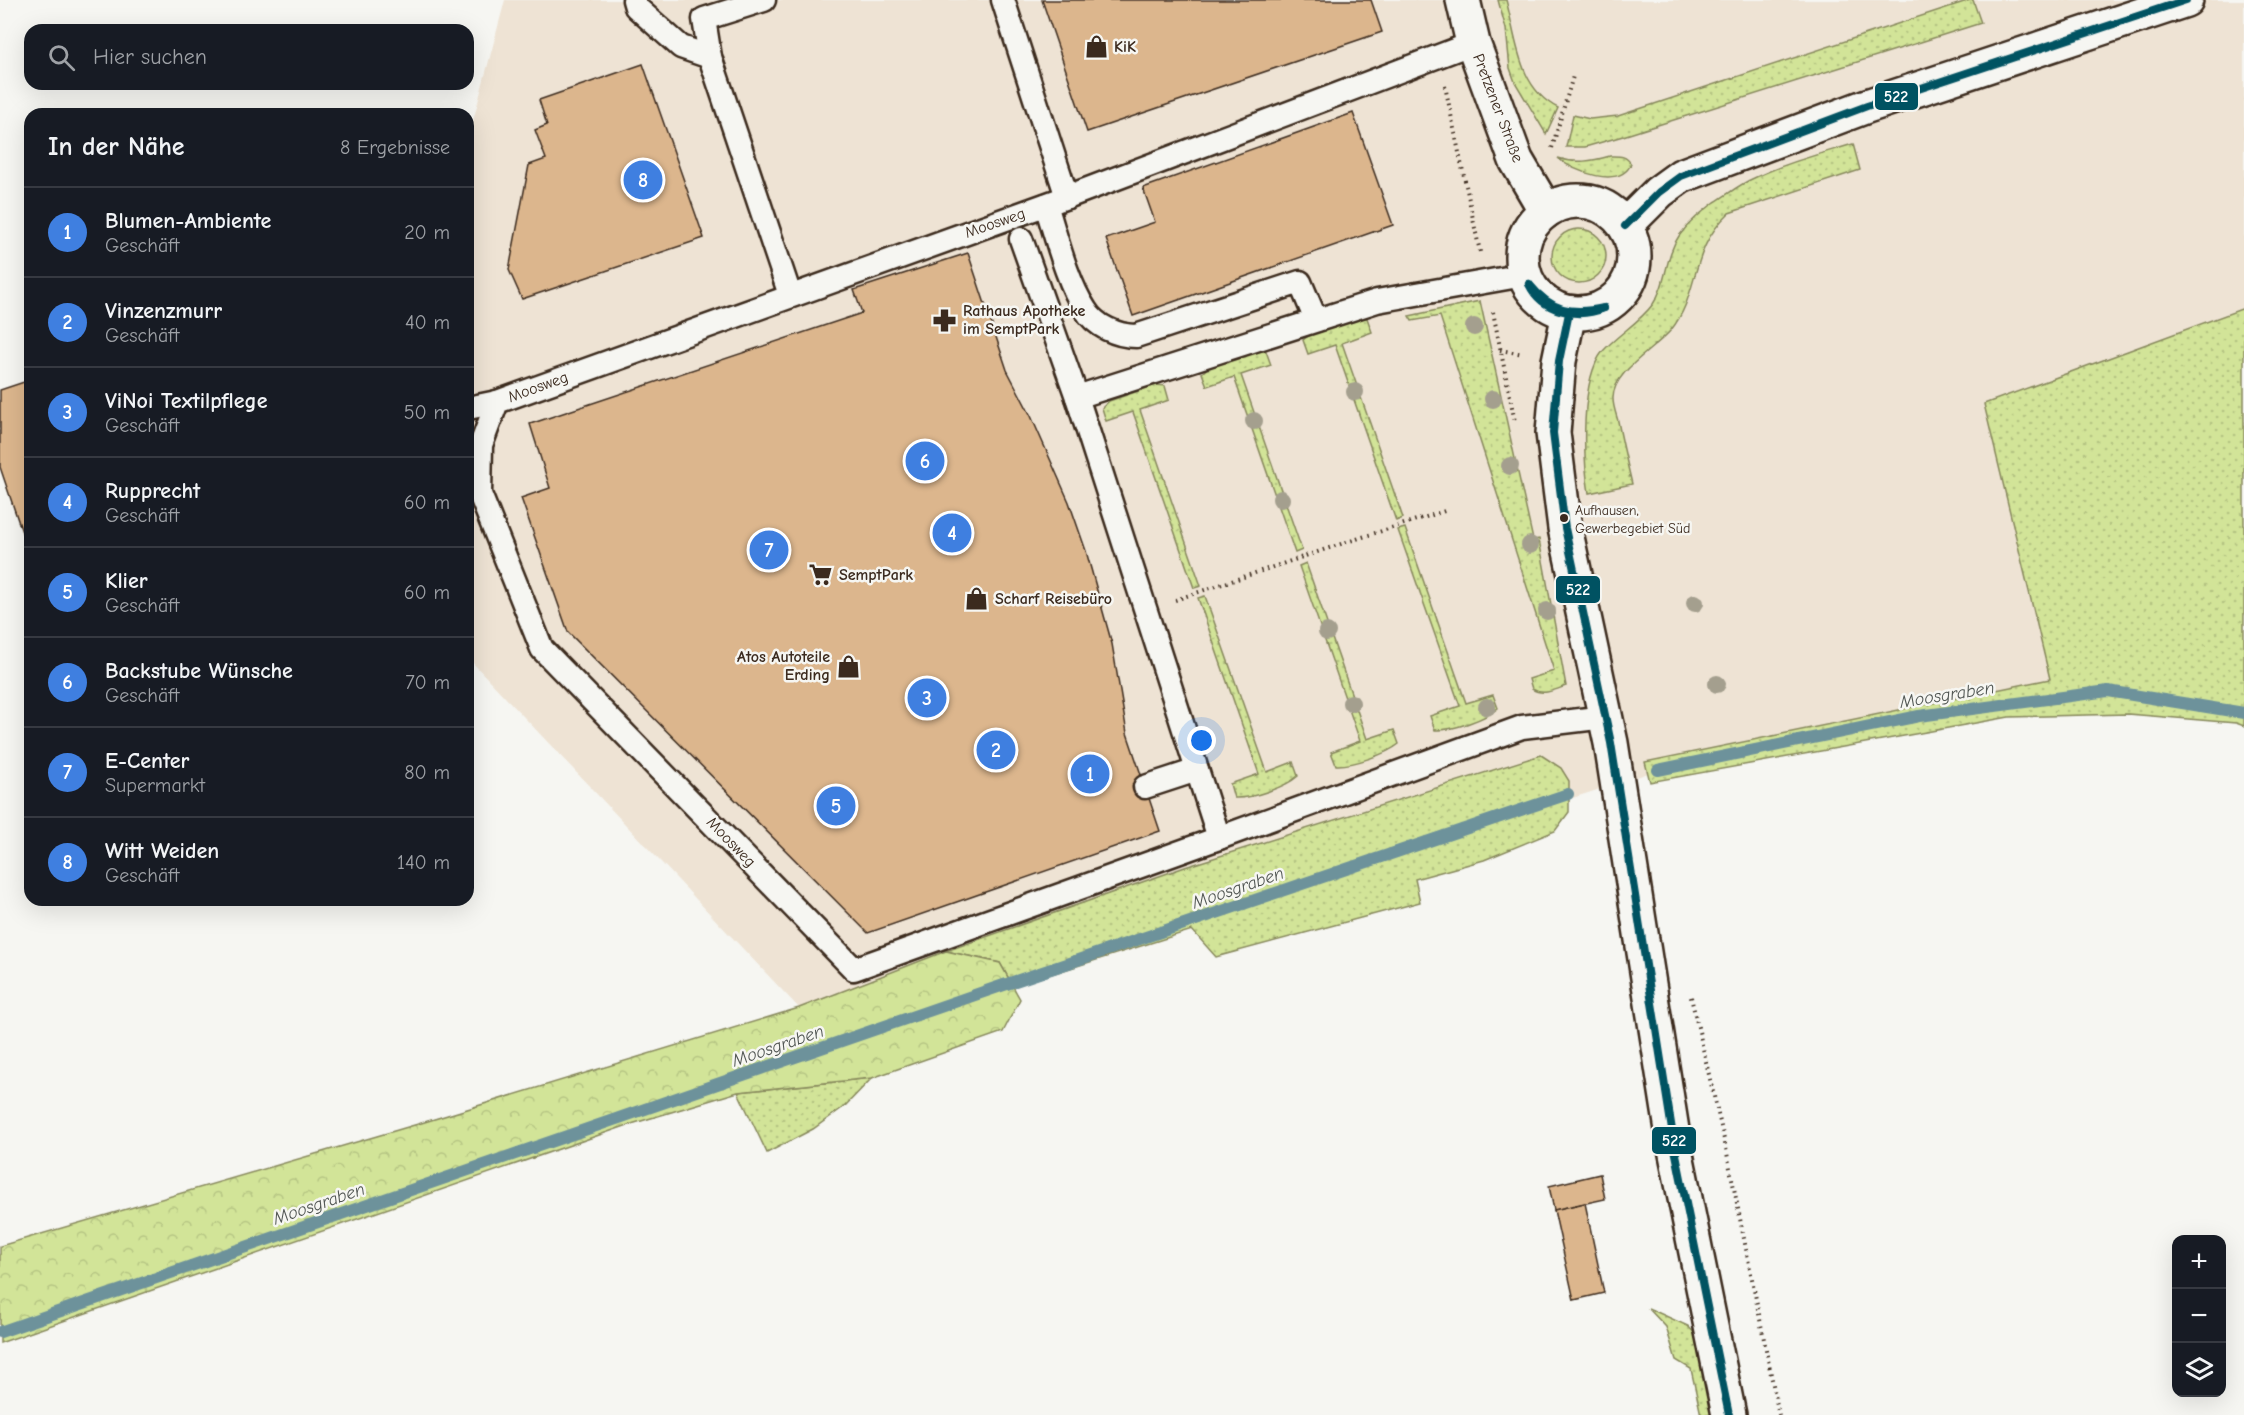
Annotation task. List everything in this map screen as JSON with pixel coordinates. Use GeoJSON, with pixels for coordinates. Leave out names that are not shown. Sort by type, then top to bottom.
{"type":"FeatureCollection","features":[{"type":"Feature","properties":{"kind":"street","name":"Pretzener Straße"},"geometry":{"type":"LineString","coordinates":[[1464,0],[1473,43],[1516,160],[1546,211]]}},
{"type":"Feature","properties":{"kind":"street"},"geometry":{"type":"LineString","coordinates":[[1625,226],[1659,192],[1681,176],[1867,106],[2186,0]]}},
{"type":"Feature","properties":{"kind":"street"},"geometry":{"type":"LineString","coordinates":[[1570,201],[1595,204],[1607,209],[1625,226],[1634,251],[1634,264],[1625,288],[1617,298],[1606,306],[1581,314],[1569,313],[1546,304],[1537,296],[1524,275],[1522,255],[1526,234],[1538,217],[1557,205],[1570,201]]}},
{"type":"Feature","properties":{"kind":"street"},"geometry":{"type":"LineString","coordinates":[[1569,313],[1559,361],[1553,433],[1565,528],[1611,743],[1675,1149],[1729,1415]]}},
{"type":"Feature","properties":{"kind":"lane"},"geometry":{"type":"LineString","coordinates":[[634,0],[636,7],[681,47],[710,57]]}},
{"type":"Feature","properties":{"kind":"lane"},"geometry":{"type":"LineString","coordinates":[[764,0],[704,20],[710,57],[790,295]]}},
{"type":"Feature","properties":{"kind":"lane"},"geometry":{"type":"LineString","coordinates":[[1003,0],[1056,201],[1068,273],[1085,310],[1102,326],[1121,336],[1136,336],[1300,282],[1316,320]]}},
{"type":"Feature","properties":{"kind":"lane","name":"Moosweg"},"geometry":{"type":"LineString","coordinates":[[1219,838],[854,969],[542,649],[480,495],[481,445],[497,402],[1056,201],[1473,43]]}},
{"type":"Feature","properties":{"kind":"lane"},"geometry":{"type":"LineString","coordinates":[[1020,239],[1077,397],[1219,838],[1522,727],[1605,717]]}},
{"type":"Feature","properties":{"kind":"lane"},"geometry":{"type":"LineString","coordinates":[[1077,397],[1377,301],[1524,275]]}},
{"type":"Feature","properties":{"kind":"lane"},"geometry":{"type":"LineString","coordinates":[[474,407],[497,402]]}},
{"type":"Feature","properties":{"kind":"lane"},"geometry":{"type":"LineString","coordinates":[[1145,787],[1197,770]]}},
{"type":"Feature","properties":{"kind":"path"},"geometry":{"type":"LineString","coordinates":[[1552,148],[1573,76]]}},
{"type":"Feature","properties":{"kind":"path"},"geometry":{"type":"LineString","coordinates":[[1446,92],[1480,250]]}},
{"type":"Feature","properties":{"kind":"path"},"geometry":{"type":"LineString","coordinates":[[1491,302],[1500,350]]}},
{"type":"Feature","properties":{"kind":"path"},"geometry":{"type":"LineString","coordinates":[[1145,610],[1448,510]]}},
{"type":"Feature","properties":{"kind":"path"},"geometry":{"type":"LineString","coordinates":[[1689,988],[1726,1148],[1779,1415]]}},
{"type":"Feature","properties":{"kind":"shaded area"},"geometry":{"type":"Polygon","coordinates":[[[505,0],[2244,0],[2244,713],[2108,691],[1658,770],[995,988],[799,1008],[474,664],[474,117],[505,0]]]}},
{"type":"Feature","properties":{"kind":"green space"},"geometry":{"type":"Polygon","coordinates":[[[1498,0],[1506,0],[1521,62],[1527,76],[1545,99],[1558,108],[1546,134],[1515,82],[1510,68],[1506,29],[1498,0]]]}},
{"type":"Feature","properties":{"kind":"green space"},"geometry":{"type":"Polygon","coordinates":[[[1973,0],[1981,23],[1623,136],[1585,147],[1566,147],[1573,115],[1590,119],[1618,116],[1973,0]]]}},
{"type":"Feature","properties":{"kind":"green space"},"geometry":{"type":"Polygon","coordinates":[[[1853,144],[1860,170],[1729,213],[1716,227],[1707,242],[1680,316],[1671,330],[1627,370],[1615,389],[1613,399],[1632,484],[1589,493],[1585,460],[1585,419],[1590,380],[1603,351],[1641,317],[1658,296],[1671,252],[1679,236],[1691,222],[1715,202],[1749,180],[1790,163],[1853,144]]]}},
{"type":"Feature","properties":{"kind":"green space"},"geometry":{"type":"Polygon","coordinates":[[[1610,156],[1625,158],[1631,164],[1617,176],[1607,177],[1585,173],[1558,158],[1584,161],[1610,156]]]}},
{"type":"Feature","properties":{"kind":"green space"},"geometry":{"type":"Polygon","coordinates":[[[1574,229],[1584,229],[1594,233],[1602,241],[1606,256],[1602,271],[1594,279],[1584,283],[1574,283],[1564,279],[1556,271],[1552,261],[1552,251],[1556,241],[1564,233],[1574,229]]]}},
{"type":"Feature","properties":{"kind":"green space"},"geometry":{"type":"Polygon","coordinates":[[[1480,301],[1533,540],[1539,539],[1566,686],[1549,692],[1532,689],[1529,679],[1554,671],[1440,316],[1412,321],[1409,316],[1480,301]]]}},
{"type":"Feature","properties":{"kind":"green space"},"geometry":{"type":"Polygon","coordinates":[[[2244,308],[2244,726],[2236,723],[2128,714],[2009,717],[1650,782],[1645,762],[2050,679],[1984,404],[2244,308]]]}},
{"type":"Feature","properties":{"kind":"green space"},"geometry":{"type":"Polygon","coordinates":[[[1358,318],[1367,318],[1372,332],[1342,343],[1403,518],[1396,521],[1335,345],[1308,354],[1303,340],[1311,334],[1358,318]]]}},
{"type":"Feature","properties":{"kind":"green space"},"geometry":{"type":"Polygon","coordinates":[[[1257,351],[1266,351],[1271,365],[1241,375],[1302,550],[1295,553],[1234,377],[1207,386],[1202,373],[1210,366],[1257,351]]]}},
{"type":"Feature","properties":{"kind":"green space"},"geometry":{"type":"Polygon","coordinates":[[[1156,385],[1165,386],[1169,400],[1140,410],[1201,586],[1194,588],[1133,412],[1106,421],[1102,408],[1109,401],[1156,385]]]}},
{"type":"Feature","properties":{"kind":"green space"},"geometry":{"type":"Polygon","coordinates":[[[1405,528],[1466,703],[1493,695],[1498,708],[1477,720],[1442,730],[1435,730],[1430,716],[1460,706],[1398,530],[1405,528]]]}},
{"type":"Feature","properties":{"kind":"green space"},"geometry":{"type":"Polygon","coordinates":[[[1306,563],[1367,739],[1394,730],[1399,744],[1378,755],[1343,765],[1336,765],[1331,752],[1360,741],[1299,566],[1306,563]]]}},
{"type":"Feature","properties":{"kind":"green space"},"geometry":{"type":"Polygon","coordinates":[[[1205,596],[1267,772],[1293,762],[1298,776],[1277,788],[1259,794],[1234,798],[1230,784],[1259,774],[1198,598],[1205,596]]]}},
{"type":"Feature","properties":{"kind":"green space"},"geometry":{"type":"Polygon","coordinates":[[[1541,755],[1561,768],[1569,781],[1569,812],[1555,831],[1484,860],[1415,879],[1420,902],[1216,957],[1192,930],[1013,986],[1000,963],[946,951],[1185,867],[1541,755]]]}},
{"type":"Feature","properties":{"kind":"green space"},"geometry":{"type":"Polygon","coordinates":[[[946,951],[1000,963],[1020,999],[1003,1032],[872,1078],[738,1092],[628,1125],[0,1343],[0,1246],[418,1124],[799,1008],[946,951]]]}},
{"type":"Feature","properties":{"kind":"green space"},"geometry":{"type":"Polygon","coordinates":[[[872,1078],[845,1106],[813,1129],[767,1153],[738,1092],[872,1078]]]}},
{"type":"Feature","properties":{"kind":"green space"},"geometry":{"type":"Polygon","coordinates":[[[1648,1308],[1688,1326],[1698,1337],[1715,1415],[1701,1415],[1691,1369],[1676,1360],[1666,1327],[1648,1308]]]}},
{"type":"Feature","properties":{"kind":"building"},"geometry":{"type":"Polygon","coordinates":[[[1042,0],[1371,0],[1382,32],[1087,132],[1042,0]]]}},
{"type":"Feature","properties":{"kind":"building"},"geometry":{"type":"Polygon","coordinates":[[[643,64],[704,238],[522,299],[509,270],[529,165],[546,159],[535,130],[547,125],[539,100],[643,64]]]}},
{"type":"Feature","properties":{"kind":"building"},"geometry":{"type":"Polygon","coordinates":[[[1353,113],[1393,225],[1133,316],[1106,239],[1155,222],[1143,188],[1353,113]]]}},
{"type":"Feature","properties":{"kind":"building","name":"SemptPark"},"geometry":{"type":"Polygon","coordinates":[[[968,253],[1007,370],[1031,416],[1069,502],[1086,551],[1112,644],[1127,733],[1160,831],[868,933],[568,632],[521,498],[550,488],[530,424],[862,313],[854,290],[968,253]]]}},
{"type":"Feature","properties":{"kind":"building"},"geometry":{"type":"Polygon","coordinates":[[[24,382],[23,535],[0,467],[0,390],[24,382]]]}},
{"type":"Feature","properties":{"kind":"building"},"geometry":{"type":"Polygon","coordinates":[[[1600,1174],[1605,1199],[1554,1210],[1549,1186],[1600,1174]]]}},
{"type":"Feature","properties":{"kind":"building"},"geometry":{"type":"Polygon","coordinates":[[[1585,1203],[1604,1293],[1574,1300],[1554,1210],[1585,1203]]]}},
{"type":"Feature","properties":{"kind":"waterway","name":"Moosgraben"},"geometry":{"type":"LineString","coordinates":[[1658,770],[1919,716],[2108,691],[2244,713]]}},
{"type":"Feature","properties":{"kind":"waterway","name":"Moosgraben"},"geometry":{"type":"LineString","coordinates":[[0,1332],[995,988],[1568,794]]}},
{"type":"Feature","properties":{"kind":"transit line","name":"522"},"geometry":{"type":"LineString","coordinates":[[1625,226],[1659,192],[1681,176],[1867,106],[2186,0]]}},
{"type":"Feature","properties":{"kind":"transit line","name":"522"},"geometry":{"type":"LineString","coordinates":[[1529,284],[1545,300],[1562,309],[1581,311],[1604,308]]}},
{"type":"Feature","properties":{"kind":"transit line","name":"522"},"geometry":{"type":"LineString","coordinates":[[1529,284],[1543,301],[1562,311],[1583,313],[1604,308]]}},
{"type":"Feature","properties":{"kind":"transit line","name":"522"},"geometry":{"type":"LineString","coordinates":[[1569,313],[1559,361],[1553,433],[1565,528],[1611,743],[1675,1149],[1729,1415]]}},
{"type":"Feature","properties":{"kind":"place","name":"KiK"},"geometry":{"type":"Point","coordinates":[1096,47]}},
{"type":"Feature","properties":{"kind":"place","name":"Witt Weiden"},"geometry":{"type":"Point","coordinates":[643,180]}},
{"type":"Feature","properties":{"kind":"place","name":"Rathaus Apotheke im SemptPark"},"geometry":{"type":"Point","coordinates":[945,320]}},
{"type":"Feature","properties":{"kind":"place","name":"Backstube Wünsche"},"geometry":{"type":"Point","coordinates":[925,461]}},
{"type":"Feature","properties":{"kind":"place","name":"Aufhausen, Gewerbegebiet Süd"},"geometry":{"type":"Point","coordinates":[1564,518]}},
{"type":"Feature","properties":{"kind":"place","name":"Rupprecht"},"geometry":{"type":"Point","coordinates":[952,533]}},
{"type":"Feature","properties":{"kind":"place","name":"E-Center"},"geometry":{"type":"Point","coordinates":[769,550]}},
{"type":"Feature","properties":{"kind":"place","name":"SemptPark"},"geometry":{"type":"Point","coordinates":[821,575]}},
{"type":"Feature","properties":{"kind":"place","name":"Scharf Reisebüro"},"geometry":{"type":"Point","coordinates":[977,599]}},
{"type":"Feature","properties":{"kind":"place","name":"Atos Autoteile Erding"},"geometry":{"type":"Point","coordinates":[848,666]}},
{"type":"Feature","properties":{"kind":"place","name":"ViNoi Textilpflege"},"geometry":{"type":"Point","coordinates":[927,698]}},
{"type":"Feature","properties":{"kind":"place","name":"Vinzenzmurr"},"geometry":{"type":"Point","coordinates":[996,750]}},
{"type":"Feature","properties":{"kind":"place","name":"Blumen-Ambiente"},"geometry":{"type":"Point","coordinates":[1090,774]}},
{"type":"Feature","properties":{"kind":"place","name":"Klier"},"geometry":{"type":"Point","coordinates":[836,806]}}]}
